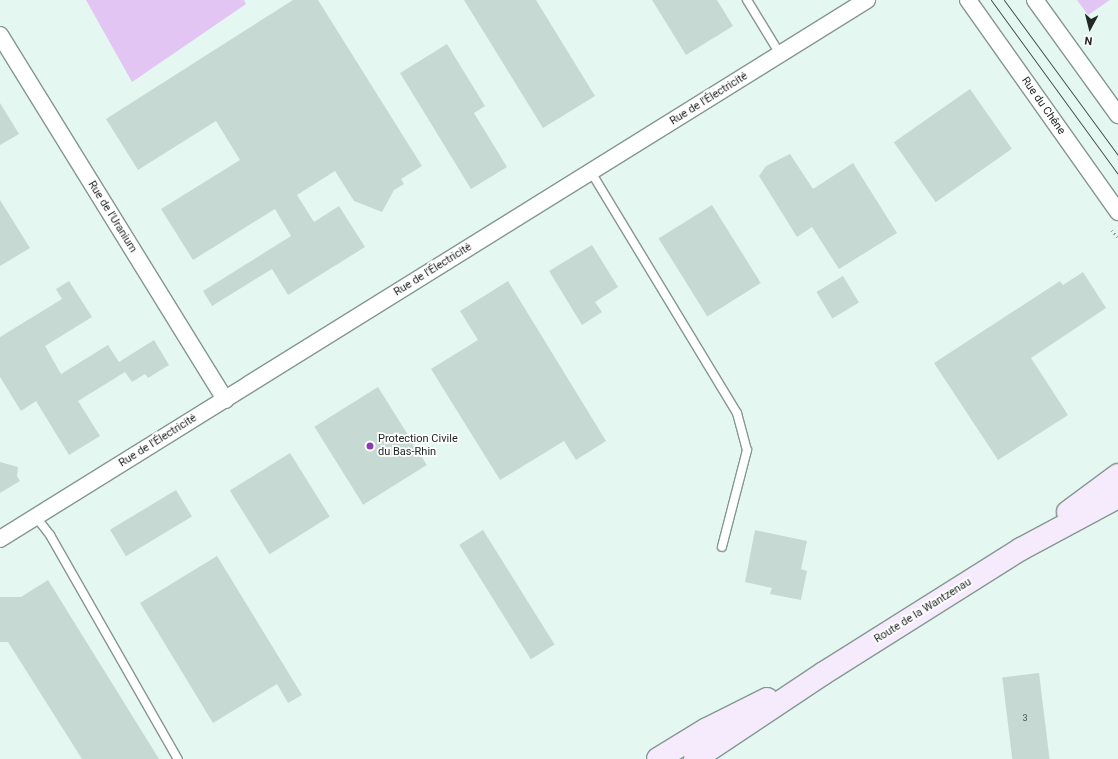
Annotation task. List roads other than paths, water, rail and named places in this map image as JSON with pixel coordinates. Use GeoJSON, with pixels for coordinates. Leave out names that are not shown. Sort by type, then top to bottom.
{"type":"FeatureCollection","features":[{"type":"Feature","properties":{"kind":"main road","name":"Route de la Wantzenau"},"geometry":{"type":"LineString","coordinates":[[1021,549],[1118,475]]}},
{"type":"Feature","properties":{"kind":"main road","name":"Route de la Wantzenau"},"geometry":{"type":"LineString","coordinates":[[695,759],[824,673],[1021,549],[1118,497]]}},
{"type":"Feature","properties":{"kind":"main road","name":"Route de la Wantzenau"},"geometry":{"type":"LineString","coordinates":[[658,759],[736,714],[824,673]]}},
{"type":"Feature","properties":{"kind":"street","name":"Rue de l'Électricité"},"geometry":{"type":"LineString","coordinates":[[0,539],[867,0]]}},
{"type":"Feature","properties":{"kind":"street","name":"Rue du Chêne"},"geometry":{"type":"LineString","coordinates":[[968,0],[1118,212]]}},
{"type":"Feature","properties":{"kind":"street"},"geometry":{"type":"LineString","coordinates":[[1035,0],[1118,115]]}},
{"type":"Feature","properties":{"kind":"street","name":"Rue de l'Uranium"},"geometry":{"type":"LineString","coordinates":[[0,35],[225,400]]}},
{"type":"Feature","properties":{"kind":"lane"},"geometry":{"type":"LineString","coordinates":[[747,0],[780,54]]}},
{"type":"Feature","properties":{"kind":"lane"},"geometry":{"type":"LineString","coordinates":[[591,172],[738,413],[747,450],[722,547]]}},
{"type":"Feature","properties":{"kind":"lane"},"geometry":{"type":"LineString","coordinates":[[36,517],[50,535],[178,759]]}},
{"type":"Feature","properties":{"kind":"tram line"},"geometry":{"type":"LineString","coordinates":[[991,0],[1118,174]]}},
{"type":"Feature","properties":{"kind":"tram line"},"geometry":{"type":"LineString","coordinates":[[1004,0],[1118,155]]}},
{"type":"Feature","properties":{"kind":"place","name":"Protection Civile du Bas-Rhin"},"geometry":{"type":"Point","coordinates":[370,446]}}]}
